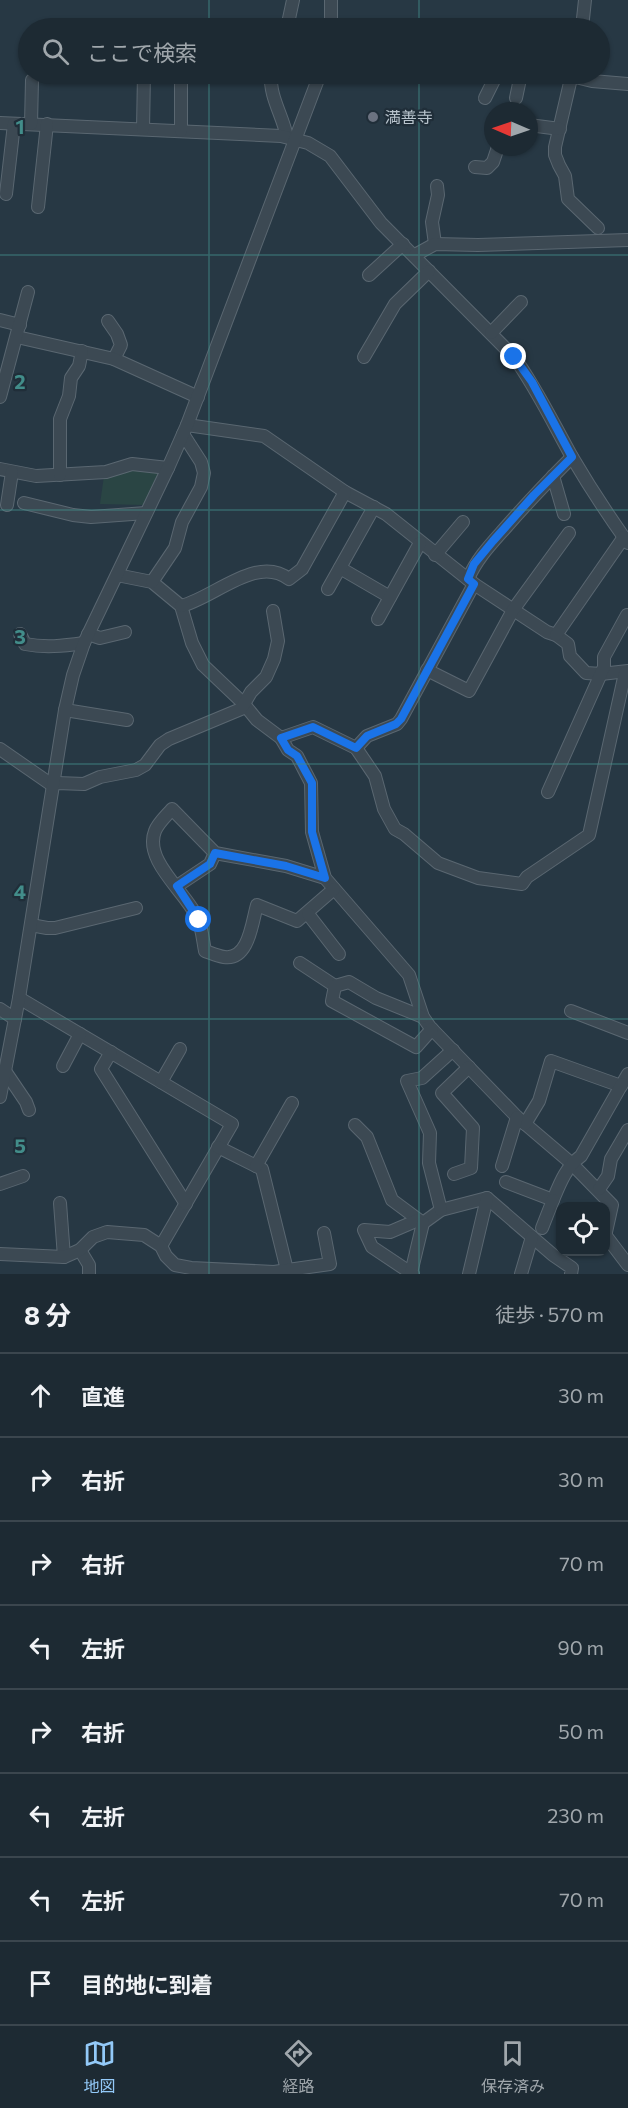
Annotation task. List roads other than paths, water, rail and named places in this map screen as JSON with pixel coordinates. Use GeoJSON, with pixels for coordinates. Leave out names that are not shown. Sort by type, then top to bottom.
{"type":"FeatureCollection","features":[{"type":"Feature","properties":{"kind":"street"},"geometry":{"type":"LineString","coordinates":[[289,18],[293,0]]}},
{"type":"Feature","properties":{"kind":"street"},"geometry":{"type":"LineString","coordinates":[[331,0],[331,18]]}},
{"type":"Feature","properties":{"kind":"street"},"geometry":{"type":"LineString","coordinates":[[583,18],[585,0]]}},
{"type":"Feature","properties":{"kind":"street"},"geometry":{"type":"LineString","coordinates":[[610,82],[628,84]]}},
{"type":"Feature","properties":{"kind":"street"},"geometry":{"type":"LineString","coordinates":[[31,124],[32,84]]}},
{"type":"Feature","properties":{"kind":"street"},"geometry":{"type":"LineString","coordinates":[[143,129],[144,84]]}},
{"type":"Feature","properties":{"kind":"street"},"geometry":{"type":"LineString","coordinates":[[181,84],[181,131]]}},
{"type":"Feature","properties":{"kind":"street"},"geometry":{"type":"LineString","coordinates":[[270,84],[274,100],[291,138]]}},
{"type":"Feature","properties":{"kind":"street"},"geometry":{"type":"LineString","coordinates":[[0,1097],[19,998],[52,785],[73,675],[86,639],[185,429],[291,138],[315,84]]}},
{"type":"Feature","properties":{"kind":"street"},"geometry":{"type":"LineString","coordinates":[[484,98],[492,84]]}},
{"type":"Feature","properties":{"kind":"street"},"geometry":{"type":"LineString","coordinates":[[516,98],[519,84]]}},
{"type":"Feature","properties":{"kind":"street"},"geometry":{"type":"LineString","coordinates":[[567,84],[555,155],[566,176],[568,199],[598,228]]}},
{"type":"Feature","properties":{"kind":"street"},"geometry":{"type":"LineString","coordinates":[[0,123],[291,138],[308,143],[330,156],[381,223],[514,357],[532,382],[572,457],[626,540],[556,635]]}},
{"type":"Feature","properties":{"kind":"street"},"geometry":{"type":"LineString","coordinates":[[6,194],[14,124]]}},
{"type":"Feature","properties":{"kind":"street"},"geometry":{"type":"LineString","coordinates":[[38,207],[47,124]]}},
{"type":"Feature","properties":{"kind":"street"},"geometry":{"type":"LineString","coordinates":[[538,126],[560,129]]}},
{"type":"Feature","properties":{"kind":"street"},"geometry":{"type":"LineString","coordinates":[[475,166],[487,168],[495,156]]}},
{"type":"Feature","properties":{"kind":"street"},"geometry":{"type":"LineString","coordinates":[[435,244],[432,222],[438,195],[437,186]]}},
{"type":"Feature","properties":{"kind":"street"},"geometry":{"type":"LineString","coordinates":[[414,255],[435,244],[581,243],[628,240]]}},
{"type":"Feature","properties":{"kind":"street"},"geometry":{"type":"LineString","coordinates":[[369,275],[403,244]]}},
{"type":"Feature","properties":{"kind":"street"},"geometry":{"type":"LineString","coordinates":[[364,357],[395,304],[429,271]]}},
{"type":"Feature","properties":{"kind":"street"},"geometry":{"type":"LineString","coordinates":[[0,397],[28,292]]}},
{"type":"Feature","properties":{"kind":"street"},"geometry":{"type":"LineString","coordinates":[[491,333],[521,302]]}},
{"type":"Feature","properties":{"kind":"street"},"geometry":{"type":"LineString","coordinates":[[0,320],[19,331],[114,359],[198,397]]}},
{"type":"Feature","properties":{"kind":"street"},"geometry":{"type":"LineString","coordinates":[[108,321],[121,345],[114,359]]}},
{"type":"Feature","properties":{"kind":"street"},"geometry":{"type":"LineString","coordinates":[[60,476],[60,419],[82,351]]}},
{"type":"Feature","properties":{"kind":"street"},"geometry":{"type":"LineString","coordinates":[[185,429],[264,436],[345,492],[386,514],[471,582],[547,632],[556,635],[568,644],[570,656],[586,673],[626,672],[590,835],[527,876],[522,884],[478,878],[438,863],[395,829],[384,809],[375,776],[356,748],[313,727],[281,738]]}},
{"type":"Feature","properties":{"kind":"street"},"geometry":{"type":"LineString","coordinates":[[152,582],[175,548],[182,522],[201,487],[204,473],[201,462],[185,429]]}},
{"type":"Feature","properties":{"kind":"street"},"geometry":{"type":"LineString","coordinates":[[356,748],[367,736],[396,724],[427,670],[471,582],[474,564],[534,495],[572,457]]}},
{"type":"Feature","properties":{"kind":"street"},"geometry":{"type":"LineString","coordinates":[[7,505],[6,471],[36,476],[60,476],[106,472],[132,464],[168,468]]}},
{"type":"Feature","properties":{"kind":"street"},"geometry":{"type":"LineString","coordinates":[[553,476],[564,514]]}},
{"type":"Feature","properties":{"kind":"street"},"geometry":{"type":"LineString","coordinates":[[181,606],[196,603],[253,573],[265,571],[281,573],[289,579],[303,569],[345,492]]}},
{"type":"Feature","properties":{"kind":"street"},"geometry":{"type":"LineString","coordinates":[[24,503],[91,517],[146,513]]}},
{"type":"Feature","properties":{"kind":"street"},"geometry":{"type":"LineString","coordinates":[[328,589],[374,507]]}},
{"type":"Feature","properties":{"kind":"street"},"geometry":{"type":"LineString","coordinates":[[435,555],[463,522]]}},
{"type":"Feature","properties":{"kind":"street"},"geometry":{"type":"LineString","coordinates":[[427,670],[469,691],[513,610],[569,533]]}},
{"type":"Feature","properties":{"kind":"street"},"geometry":{"type":"LineString","coordinates":[[378,619],[420,543]]}},
{"type":"Feature","properties":{"kind":"street"},"geometry":{"type":"LineString","coordinates":[[340,568],[390,597]]}},
{"type":"Feature","properties":{"kind":"street"},"geometry":{"type":"LineString","coordinates":[[117,575],[152,582],[181,606],[192,643],[203,665],[243,703],[257,720],[281,738],[288,750],[297,756],[312,783],[312,832],[325,878],[409,975],[423,1017],[432,1029],[521,1120],[571,1163],[609,1202]]}},
{"type":"Feature","properties":{"kind":"street"},"geometry":{"type":"LineString","coordinates":[[52,785],[57,783],[84,784],[99,777],[136,770],[145,765],[160,745],[169,739],[241,709],[243,703],[266,677],[274,659],[278,641],[273,611]]}},
{"type":"Feature","properties":{"kind":"street"},"geometry":{"type":"LineString","coordinates":[[548,792],[604,667],[604,657],[627,615]]}},
{"type":"Feature","properties":{"kind":"street"},"geometry":{"type":"LineString","coordinates":[[20,634],[25,644],[53,648],[125,632]]}},
{"type":"Feature","properties":{"kind":"street"},"geometry":{"type":"LineString","coordinates":[[65,710],[127,720]]}},
{"type":"Feature","properties":{"kind":"street"},"geometry":{"type":"LineString","coordinates":[[0,749],[52,785]]}},
{"type":"Feature","properties":{"kind":"street"},"geometry":{"type":"LineString","coordinates":[[325,878],[286,866],[215,853],[172,809],[155,831],[153,848],[156,861],[177,886],[199,920],[205,951],[225,958],[241,952],[246,945],[257,905],[297,921],[308,914],[334,889]]}},
{"type":"Feature","properties":{"kind":"street"},"geometry":{"type":"LineString","coordinates":[[177,886],[210,864],[215,853]]}},
{"type":"Feature","properties":{"kind":"street"},"geometry":{"type":"LineString","coordinates":[[31,925],[55,928],[136,908]]}},
{"type":"Feature","properties":{"kind":"street"},"geometry":{"type":"LineString","coordinates":[[308,914],[339,954]]}},
{"type":"Feature","properties":{"kind":"street"},"geometry":{"type":"LineString","coordinates":[[300,963],[334,986],[349,982],[376,998],[423,1017]]}},
{"type":"Feature","properties":{"kind":"street"},"geometry":{"type":"LineString","coordinates":[[334,986],[332,1001],[416,1047],[432,1029]]}},
{"type":"Feature","properties":{"kind":"street"},"geometry":{"type":"LineString","coordinates":[[19,998],[232,1124],[161,1246]]}},
{"type":"Feature","properties":{"kind":"street"},"geometry":{"type":"LineString","coordinates":[[0,1009],[15,1019]]}},
{"type":"Feature","properties":{"kind":"street"},"geometry":{"type":"LineString","coordinates":[[571,1011],[628,1033]]}},
{"type":"Feature","properties":{"kind":"street"},"geometry":{"type":"LineString","coordinates":[[63,1066],[80,1034]]}},
{"type":"Feature","properties":{"kind":"street"},"geometry":{"type":"LineString","coordinates":[[161,1082],[180,1049]]}},
{"type":"Feature","properties":{"kind":"street"},"geometry":{"type":"LineString","coordinates":[[441,1210],[429,1163],[430,1133],[407,1081],[422,1077],[453,1050]]}},
{"type":"Feature","properties":{"kind":"street"},"geometry":{"type":"LineString","coordinates":[[111,1052],[101,1069],[186,1204]]}},
{"type":"Feature","properties":{"kind":"street"},"geometry":{"type":"LineString","coordinates":[[502,1166],[521,1120],[539,1101],[551,1061],[621,1086],[625,1079]]}},
{"type":"Feature","properties":{"kind":"street"},"geometry":{"type":"LineString","coordinates":[[454,1174],[471,1168],[473,1128],[442,1093],[469,1067]]}},
{"type":"Feature","properties":{"kind":"street"},"geometry":{"type":"LineString","coordinates":[[5,1071],[27,1102],[29,1110]]}},
{"type":"Feature","properties":{"kind":"street"},"geometry":{"type":"LineString","coordinates":[[542,1228],[552,1200],[571,1163],[581,1155],[625,1079]]}},
{"type":"Feature","properties":{"kind":"street"},"geometry":{"type":"LineString","coordinates":[[256,1166],[292,1103]]}},
{"type":"Feature","properties":{"kind":"street"},"geometry":{"type":"LineString","coordinates":[[355,1125],[367,1137],[392,1200],[421,1222]]}},
{"type":"Feature","properties":{"kind":"street"},"geometry":{"type":"LineString","coordinates":[[599,1190],[608,1176],[611,1159],[628,1130]]}},
{"type":"Feature","properties":{"kind":"street"},"geometry":{"type":"LineString","coordinates":[[219,1147],[262,1169],[288,1270]]}},
{"type":"Feature","properties":{"kind":"street"},"geometry":{"type":"LineString","coordinates":[[0,1184],[23,1176]]}},
{"type":"Feature","properties":{"kind":"street"},"geometry":{"type":"LineString","coordinates":[[506,1182],[552,1200]]}},
{"type":"Feature","properties":{"kind":"street"},"geometry":{"type":"LineString","coordinates":[[421,1222],[412,1273],[372,1247],[364,1230],[390,1232],[421,1222],[441,1210],[487,1198]]}},
{"type":"Feature","properties":{"kind":"street"},"geometry":{"type":"LineString","coordinates":[[487,1198],[572,1268],[570,1274]]}},
{"type":"Feature","properties":{"kind":"street"},"geometry":{"type":"LineString","coordinates":[[469,1274],[487,1198]]}},
{"type":"Feature","properties":{"kind":"street"},"geometry":{"type":"LineString","coordinates":[[60,1203],[64,1257]]}},
{"type":"Feature","properties":{"kind":"street"},"geometry":{"type":"LineString","coordinates":[[0,1254],[64,1257],[80,1250],[93,1237],[107,1232],[144,1235],[161,1246],[175,1265],[274,1272],[330,1264],[324,1233]]}},
{"type":"Feature","properties":{"kind":"street"},"geometry":{"type":"LineString","coordinates":[[520,1274],[532,1237]]}},
{"type":"Feature","properties":{"kind":"street"},"geometry":{"type":"LineString","coordinates":[[610,1240],[628,1265]]}},
{"type":"Feature","properties":{"kind":"street"},"geometry":{"type":"LineString","coordinates":[[80,1250],[89,1265],[89,1274]]}},
{"type":"Feature","properties":{"kind":"place","name":"満善寺"},"geometry":{"type":"Point","coordinates":[373,117]}}]}
